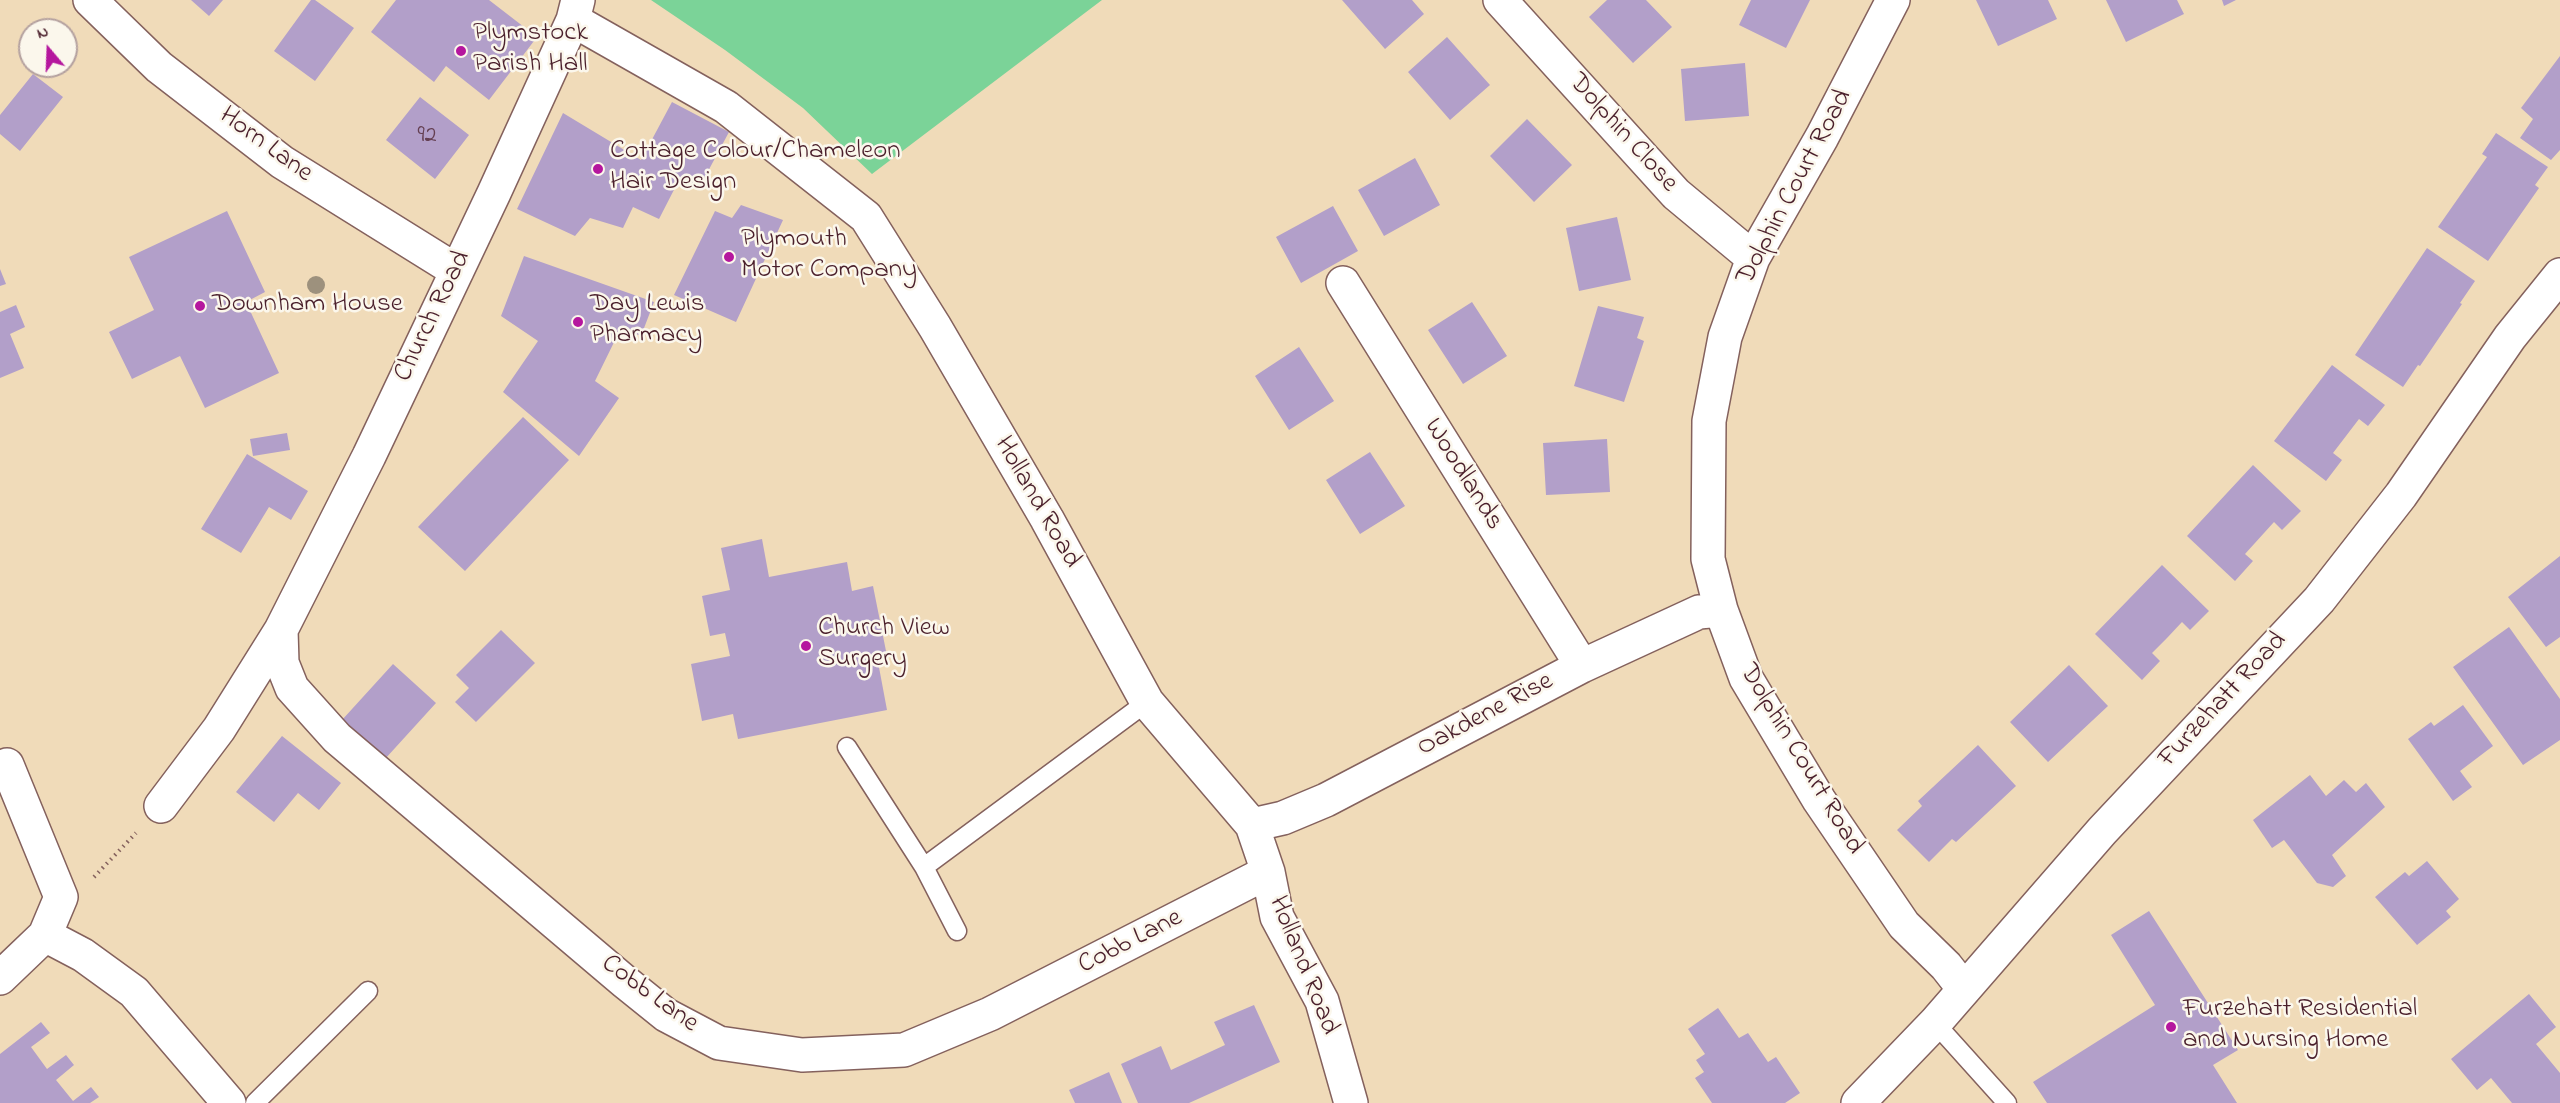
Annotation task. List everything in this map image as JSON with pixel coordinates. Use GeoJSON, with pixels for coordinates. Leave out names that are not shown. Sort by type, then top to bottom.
{"type":"FeatureCollection","features":[{"type":"Feature","properties":{"kind":"street","name":"Horn Lane"},"geometry":{"type":"LineString","coordinates":[[90,0],[159,67],[282,162],[457,271]]}},
{"type":"Feature","properties":{"kind":"street","name":"Dolphin Close"},"geometry":{"type":"LineString","coordinates":[[1500,0],[1676,194],[1753,258]]}},
{"type":"Feature","properties":{"kind":"street","name":"Dolphin Court Road"},"geometry":{"type":"LineString","coordinates":[[1893,0],[1822,137],[1753,258],[1725,337],[1709,421],[1708,559],[1721,610],[1746,678],[1819,800],[1904,925],[1946,966],[1964,989]]}},
{"type":"Feature","properties":{"kind":"street","name":"Church Road"},"geometry":{"type":"LineString","coordinates":[[161,806],[219,729],[281,630],[369,456],[457,271],[575,10]]}},
{"type":"Feature","properties":{"kind":"street","name":"Holland Road"},"geometry":{"type":"LineString","coordinates":[[575,10],[726,107],[866,217],[935,327],[1035,499],[1148,702],[1252,825],[1268,872],[1277,917],[1322,1001],[1351,1103]]}},
{"type":"Feature","properties":{"kind":"street","name":"Furzehatt Road"},"geometry":{"type":"LineString","coordinates":[[1858,1103],[1935,1023],[2102,831],[2319,600],[2401,495],[2510,337],[2560,275]]}},
{"type":"Feature","properties":{"kind":"street","name":"Woodlands"},"geometry":{"type":"LineString","coordinates":[[1343,283],[1582,666]]}},
{"type":"Feature","properties":{"kind":"street","name":"Oakdene Rise"},"geometry":{"type":"LineString","coordinates":[[1252,825],[1283,818],[1326,800],[1582,666],[1699,612],[1721,610]]}},
{"type":"Feature","properties":{"kind":"street","name":"Cobb Lane"},"geometry":{"type":"LineString","coordinates":[[281,630],[282,663],[292,688],[337,738],[666,1015],[719,1043],[802,1055],[904,1050],[990,1014],[1268,872]]}},
{"type":"Feature","properties":{"kind":"street"},"geometry":{"type":"LineString","coordinates":[[0,978],[45,935],[62,897],[7,765]]}},
{"type":"Feature","properties":{"kind":"street"},"geometry":{"type":"LineString","coordinates":[[45,935],[83,955],[134,992],[229,1103]]}},
{"type":"Feature","properties":{"kind":"lane"},"geometry":{"type":"LineString","coordinates":[[924,867],[1148,702]]}},
{"type":"Feature","properties":{"kind":"lane"},"geometry":{"type":"LineString","coordinates":[[847,747],[924,867],[957,931]]}},
{"type":"Feature","properties":{"kind":"lane"},"geometry":{"type":"LineString","coordinates":[[255,1103],[368,991]]}},
{"type":"Feature","properties":{"kind":"lane"},"geometry":{"type":"LineString","coordinates":[[1935,1023],[2007,1103]]}},
{"type":"Feature","properties":{"kind":"green space"},"geometry":{"type":"Polygon","coordinates":[[[651,0],[1102,0],[872,174],[803,108],[725,50],[651,0]]]}},
{"type":"Feature","properties":{"kind":"building"},"geometry":{"type":"Polygon","coordinates":[[[191,0],[223,0],[209,16],[191,0]]]}},
{"type":"Feature","properties":{"kind":"building"},"geometry":{"type":"Polygon","coordinates":[[[311,0],[315,0],[354,28],[315,81],[274,51],[311,0]]]}},
{"type":"Feature","properties":{"kind":"building","name":"Plymstock Parish Hall"},"geometry":{"type":"Polygon","coordinates":[[[396,0],[489,0],[537,37],[489,100],[446,66],[434,82],[371,32],[396,0]]]}},
{"type":"Feature","properties":{"kind":"building"},"geometry":{"type":"Polygon","coordinates":[[[1342,0],[1412,0],[1424,14],[1385,49],[1342,0]]]}},
{"type":"Feature","properties":{"kind":"building"},"geometry":{"type":"Polygon","coordinates":[[[1607,0],[1646,0],[1672,27],[1633,63],[1589,17],[1607,0]]]}},
{"type":"Feature","properties":{"kind":"building"},"geometry":{"type":"Polygon","coordinates":[[[1751,0],[1810,0],[1786,48],[1739,25],[1751,0]]]}},
{"type":"Feature","properties":{"kind":"building"},"geometry":{"type":"Polygon","coordinates":[[[1976,0],[2048,0],[2057,19],[1998,46],[1976,0]]]}},
{"type":"Feature","properties":{"kind":"building"},"geometry":{"type":"Polygon","coordinates":[[[2106,0],[2177,0],[2184,14],[2126,42],[2106,0]]]}},
{"type":"Feature","properties":{"kind":"building"},"geometry":{"type":"Polygon","coordinates":[[[2222,0],[2236,0],[2224,6],[2222,0]]]}},
{"type":"Feature","properties":{"kind":"building"},"geometry":{"type":"Polygon","coordinates":[[[1447,37],[1490,85],[1450,120],[1408,72],[1447,37]]]}},
{"type":"Feature","properties":{"kind":"building"},"geometry":{"type":"Polygon","coordinates":[[[2560,56],[2560,150],[2551,160],[2520,138],[2533,119],[2521,108],[2560,56]]]}},
{"type":"Feature","properties":{"kind":"building"},"geometry":{"type":"Polygon","coordinates":[[[1745,63],[1749,116],[1685,121],[1681,69],[1745,63]]]}},
{"type":"Feature","properties":{"kind":"building"},"geometry":{"type":"Polygon","coordinates":[[[30,78],[38,78],[63,97],[20,151],[0,134],[0,115],[30,78]]]}},
{"type":"Feature","properties":{"kind":"building"},"geometry":{"type":"Polygon","coordinates":[[[420,97],[469,135],[435,179],[386,140],[420,97]]]}},
{"type":"Feature","properties":{"kind":"building","name":"Cottage Colour/Chameleon Hair Design"},"geometry":{"type":"Polygon","coordinates":[[[672,102],[729,132],[698,190],[679,180],[659,219],[633,207],[623,228],[590,218],[575,236],[517,209],[563,113],[641,160],[672,102]]]}},
{"type":"Feature","properties":{"kind":"building"},"geometry":{"type":"Polygon","coordinates":[[[1527,119],[1572,165],[1534,202],[1490,156],[1527,119]]]}},
{"type":"Feature","properties":{"kind":"building"},"geometry":{"type":"Polygon","coordinates":[[[2496,133],[2548,167],[2535,185],[2539,188],[2488,261],[2438,227],[2487,157],[2482,154],[2496,133]]]}},
{"type":"Feature","properties":{"kind":"building"},"geometry":{"type":"Polygon","coordinates":[[[1415,158],[1440,205],[1384,236],[1358,190],[1415,158]]]}},
{"type":"Feature","properties":{"kind":"building","name":"Plymouth Motor Company"},"geometry":{"type":"Polygon","coordinates":[[[741,205],[783,220],[736,322],[674,295],[715,211],[732,218],[741,205]]]}},
{"type":"Feature","properties":{"kind":"building"},"geometry":{"type":"Polygon","coordinates":[[[1333,206],[1358,251],[1301,283],[1276,237],[1333,206]]]}},
{"type":"Feature","properties":{"kind":"building","name":"Downham House"},"geometry":{"type":"Polygon","coordinates":[[[227,211],[265,292],[246,302],[279,373],[205,408],[180,356],[132,379],[109,332],[154,310],[129,257],[227,211]]]}},
{"type":"Feature","properties":{"kind":"building"},"geometry":{"type":"Polygon","coordinates":[[[1617,217],[1631,280],[1579,291],[1566,228],[1617,217]]]}},
{"type":"Feature","properties":{"kind":"building"},"geometry":{"type":"Polygon","coordinates":[[[2427,248],[2475,281],[2420,366],[2418,365],[2403,387],[2355,355],[2427,248]]]}},
{"type":"Feature","properties":{"kind":"building","name":"Day Lewis Pharmacy"},"geometry":{"type":"Polygon","coordinates":[[[524,256],[654,302],[641,336],[621,328],[595,381],[619,398],[579,456],[503,392],[538,341],[501,316],[524,256]]]}},
{"type":"Feature","properties":{"kind":"building"},"geometry":{"type":"Polygon","coordinates":[[[0,269],[6,284],[0,286],[0,269]]]}},
{"type":"Feature","properties":{"kind":"building"},"geometry":{"type":"Polygon","coordinates":[[[1472,302],[1507,356],[1463,384],[1428,330],[1472,302]]]}},
{"type":"Feature","properties":{"kind":"building"},"geometry":{"type":"Polygon","coordinates":[[[16,305],[25,327],[10,334],[24,368],[0,378],[0,312],[16,305]]]}},
{"type":"Feature","properties":{"kind":"building"},"geometry":{"type":"Polygon","coordinates":[[[1598,306],[1644,317],[1637,338],[1644,341],[1624,402],[1574,386],[1598,306]]]}},
{"type":"Feature","properties":{"kind":"building"},"geometry":{"type":"Polygon","coordinates":[[[1299,347],[1334,401],[1289,430],[1255,376],[1299,347]]]}},
{"type":"Feature","properties":{"kind":"building"},"geometry":{"type":"Polygon","coordinates":[[[2332,365],[2385,405],[2368,426],[2359,419],[2333,453],[2342,460],[2326,481],[2274,441],[2332,365]]]}},
{"type":"Feature","properties":{"kind":"building"},"geometry":{"type":"Polygon","coordinates":[[[523,417],[569,460],[465,571],[418,527],[523,417]]]}},
{"type":"Feature","properties":{"kind":"building"},"geometry":{"type":"Polygon","coordinates":[[[287,433],[290,450],[253,456],[250,439],[287,433]]]}},
{"type":"Feature","properties":{"kind":"building"},"geometry":{"type":"Polygon","coordinates":[[[1607,439],[1610,492],[1546,495],[1543,443],[1607,439]]]}},
{"type":"Feature","properties":{"kind":"building"},"geometry":{"type":"Polygon","coordinates":[[[1370,452],[1405,506],[1360,534],[1326,480],[1370,452]]]}},
{"type":"Feature","properties":{"kind":"building"},"geometry":{"type":"Polygon","coordinates":[[[247,454],[308,491],[291,520],[269,507],[241,553],[201,529],[247,454]]]}},
{"type":"Feature","properties":{"kind":"building"},"geometry":{"type":"Polygon","coordinates":[[[2253,465],[2301,511],[2282,530],[2274,522],[2245,554],[2253,561],[2235,581],[2187,536],[2253,465]]]}},
{"type":"Feature","properties":{"kind":"building","name":"Church View Surgery"},"geometry":{"type":"Polygon","coordinates":[[[762,539],[769,577],[847,562],[852,591],[873,586],[888,661],[878,662],[887,710],[738,739],[733,714],[702,721],[691,664],[730,656],[725,633],[710,636],[702,596],[730,590],[721,548],[762,539]]]}},
{"type":"Feature","properties":{"kind":"building"},"geometry":{"type":"Polygon","coordinates":[[[2560,556],[2560,637],[2546,647],[2508,597],[2560,556]]]}},
{"type":"Feature","properties":{"kind":"building"},"geometry":{"type":"Polygon","coordinates":[[[2162,565],[2209,611],[2190,630],[2182,622],[2152,653],[2160,661],[2142,680],[2095,634],[2162,565]]]}},
{"type":"Feature","properties":{"kind":"building"},"geometry":{"type":"Polygon","coordinates":[[[2509,627],[2560,699],[2560,740],[2523,765],[2453,667],[2509,627]]]}},
{"type":"Feature","properties":{"kind":"building"},"geometry":{"type":"Polygon","coordinates":[[[501,630],[535,663],[476,722],[455,702],[469,688],[456,675],[501,630]]]}},
{"type":"Feature","properties":{"kind":"building"},"geometry":{"type":"Polygon","coordinates":[[[393,664],[436,703],[385,759],[342,720],[393,664]]]}},
{"type":"Feature","properties":{"kind":"building"},"geometry":{"type":"Polygon","coordinates":[[[2069,665],[2108,706],[2048,762],[2010,722],[2069,665]]]}},
{"type":"Feature","properties":{"kind":"building"},"geometry":{"type":"Polygon","coordinates":[[[2463,705],[2493,746],[2460,771],[2472,787],[2453,801],[2408,739],[2431,722],[2434,726],[2463,705]]]}},
{"type":"Feature","properties":{"kind":"building"},"geometry":{"type":"Polygon","coordinates":[[[282,736],[341,783],[319,810],[298,793],[274,822],[236,792],[282,736]]]}},
{"type":"Feature","properties":{"kind":"building"},"geometry":{"type":"Polygon","coordinates":[[[1978,745],[2016,786],[1956,842],[1952,839],[1929,862],[1897,830],[1922,806],[1918,801],[1978,745]]]}},
{"type":"Feature","properties":{"kind":"building"},"geometry":{"type":"Polygon","coordinates":[[[2310,775],[2326,796],[2344,780],[2356,792],[2366,783],[2385,807],[2332,855],[2346,876],[2333,887],[2317,883],[2284,840],[2272,848],[2253,820],[2310,775]]]}},
{"type":"Feature","properties":{"kind":"building"},"geometry":{"type":"Polygon","coordinates":[[[2427,861],[2459,899],[2446,911],[2451,917],[2417,945],[2375,897],[2405,872],[2409,876],[2427,861]]]}},
{"type":"Feature","properties":{"kind":"building","name":"Furzehatt Residential and Nursing Home"},"geometry":{"type":"Polygon","coordinates":[[[2149,911],[2238,1050],[2213,1065],[2237,1103],[2047,1103],[2033,1082],[2155,1005],[2111,935],[2149,911]]]}},
{"type":"Feature","properties":{"kind":"building"},"geometry":{"type":"Polygon","coordinates":[[[2529,994],[2556,1027],[2536,1044],[2560,1073],[2560,1103],[2512,1103],[2491,1078],[2477,1090],[2451,1059],[2529,994]]]}},
{"type":"Feature","properties":{"kind":"building"},"geometry":{"type":"Polygon","coordinates":[[[1254,1005],[1280,1062],[1189,1103],[1138,1103],[1121,1064],[1161,1046],[1171,1070],[1225,1045],[1214,1022],[1254,1005]]]}},
{"type":"Feature","properties":{"kind":"building"},"geometry":{"type":"Polygon","coordinates":[[[1718,1008],[1739,1038],[1748,1033],[1768,1062],[1776,1057],[1800,1093],[1785,1103],[1712,1103],[1695,1078],[1704,1072],[1696,1060],[1705,1054],[1688,1029],[1718,1008]]]}},
{"type":"Feature","properties":{"kind":"building"},"geometry":{"type":"Polygon","coordinates":[[[41,1022],[50,1033],[31,1047],[47,1069],[66,1055],[74,1065],[56,1080],[73,1101],[91,1087],[99,1097],[90,1103],[0,1103],[0,1054],[41,1022]]]}},
{"type":"Feature","properties":{"kind":"building"},"geometry":{"type":"Polygon","coordinates":[[[1109,1072],[1122,1103],[1075,1103],[1069,1090],[1109,1072]]]}},
{"type":"Feature","properties":{"kind":"place","name":"Plymstock Parish Hall"},"geometry":{"type":"Point","coordinates":[461,51]}},
{"type":"Feature","properties":{"kind":"place","name":"Cottage Colour/Chameleon Hair Design"},"geometry":{"type":"Point","coordinates":[598,169]}},
{"type":"Feature","properties":{"kind":"place","name":"Plymouth Motor Company"},"geometry":{"type":"Point","coordinates":[729,257]}},
{"type":"Feature","properties":{"kind":"place","name":"Downham House"},"geometry":{"type":"Point","coordinates":[200,306]}},
{"type":"Feature","properties":{"kind":"place","name":"Day Lewis Pharmacy"},"geometry":{"type":"Point","coordinates":[578,322]}},
{"type":"Feature","properties":{"kind":"place","name":"Church View Surgery"},"geometry":{"type":"Point","coordinates":[806,646]}},
{"type":"Feature","properties":{"kind":"place","name":"Furzehatt Residential and Nursing Home"},"geometry":{"type":"Point","coordinates":[2171,1027]}}]}
